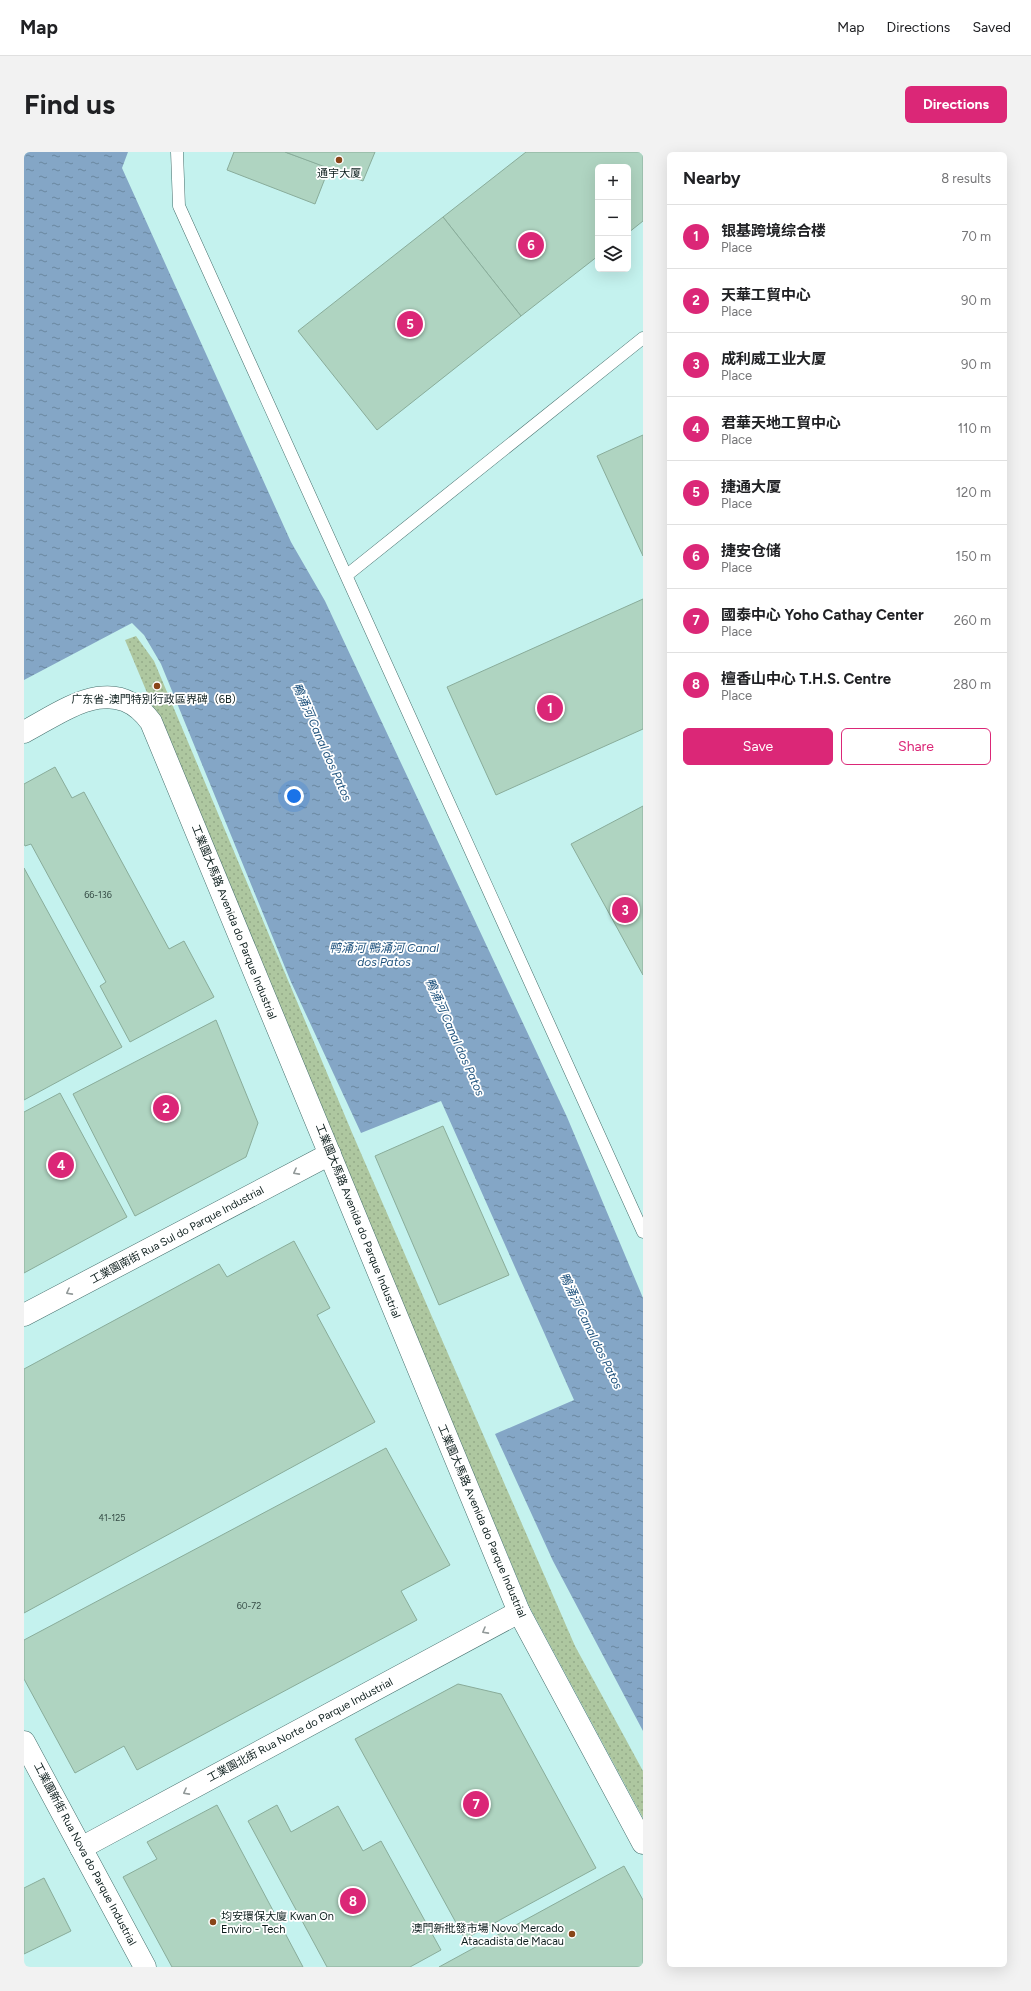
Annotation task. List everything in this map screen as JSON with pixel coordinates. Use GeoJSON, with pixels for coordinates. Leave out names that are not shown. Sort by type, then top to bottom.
{"type":"FeatureCollection","features":[{"type":"Feature","properties":{"kind":"street","name":"工業園大馬路 Avenida do Parque Industrial"},"geometry":{"type":"LineString","coordinates":[[24,732],[83,700],[101,697],[119,698],[142,712],[148,718],[158,738],[519,1612],[643,1843]]}},
{"type":"Feature","properties":{"kind":"street","name":"工業園南街 Rua Sul do Parque Industrial"},"geometry":{"type":"LineString","coordinates":[[24,1316],[330,1154]]}},
{"type":"Feature","properties":{"kind":"street","name":"工業園北街 Rua Norte do Parque Industrial"},"geometry":{"type":"LineString","coordinates":[[82,1848],[519,1612]]}},
{"type":"Feature","properties":{"kind":"street","name":"工業園新街 Rua Nova do Parque Industrial"},"geometry":{"type":"LineString","coordinates":[[24,1742],[145,1967]]}},
{"type":"Feature","properties":{"kind":"lane"},"geometry":{"type":"LineString","coordinates":[[177,152],[179,206],[643,1232]]}},
{"type":"Feature","properties":{"kind":"lane"},"geometry":{"type":"LineString","coordinates":[[347,575],[643,338]]}},
{"type":"Feature","properties":{"kind":"green space"},"geometry":{"type":"Polygon","coordinates":[[[136,636],[154,661],[353,1135],[575,1646],[643,1771],[643,1818],[529,1606],[125,640],[136,636]]]}},
{"type":"Feature","properties":{"kind":"water","name":"鸭涌河 鴨涌河 Canal dos Patos"},"geometry":{"type":"Polygon","coordinates":[[[24,152],[128,152],[122,168],[291,542],[325,601],[567,1117],[643,1298],[643,1731],[553,1561],[495,1434],[574,1400],[441,1101],[361,1133],[291,982],[161,664],[144,635],[132,623],[24,680],[24,152]]]}},
{"type":"Feature","properties":{"kind":"building"},"geometry":{"type":"Polygon","coordinates":[[[234,152],[285,152],[329,168],[315,204],[227,170],[234,152]]]}},
{"type":"Feature","properties":{"kind":"building","name":"通宇大厦"},"geometry":{"type":"Polygon","coordinates":[[[285,152],[375,152],[363,181],[285,152]]]}},
{"type":"Feature","properties":{"kind":"building"},"geometry":{"type":"Polygon","coordinates":[[[526,152],[643,152],[643,221],[631,231],[631,164],[595,164],[595,258],[521,316],[443,217],[526,152]]]}},
{"type":"Feature","properties":{"kind":"building"},"geometry":{"type":"Polygon","coordinates":[[[443,217],[521,316],[377,430],[298,331],[443,217]]]}},
{"type":"Feature","properties":{"kind":"building"},"geometry":{"type":"Polygon","coordinates":[[[643,435],[643,556],[597,456],[643,435]]]}},
{"type":"Feature","properties":{"kind":"building"},"geometry":{"type":"Polygon","coordinates":[[[643,599],[643,729],[496,795],[447,687],[643,599]]]}},
{"type":"Feature","properties":{"kind":"building"},"geometry":{"type":"Polygon","coordinates":[[[55,767],[72,798],[84,792],[169,949],[184,941],[214,997],[130,1042],[100,986],[106,982],[31,844],[25,846],[24,844],[24,784],[55,767]]]}},
{"type":"Feature","properties":{"kind":"building"},"geometry":{"type":"Polygon","coordinates":[[[643,806],[643,975],[571,844],[643,806]]]}},
{"type":"Feature","properties":{"kind":"building"},"geometry":{"type":"Polygon","coordinates":[[[24,868],[122,1047],[24,1100],[24,868]]]}},
{"type":"Feature","properties":{"kind":"building"},"geometry":{"type":"Polygon","coordinates":[[[216,1020],[258,1123],[246,1157],[135,1216],[73,1094],[216,1020]]]}},
{"type":"Feature","properties":{"kind":"building"},"geometry":{"type":"Polygon","coordinates":[[[60,1093],[127,1217],[24,1273],[24,1112],[60,1093]]]}},
{"type":"Feature","properties":{"kind":"building"},"geometry":{"type":"Polygon","coordinates":[[[443,1126],[509,1275],[439,1305],[375,1156],[443,1126]]]}},
{"type":"Feature","properties":{"kind":"building"},"geometry":{"type":"Polygon","coordinates":[[[294,1241],[330,1308],[317,1315],[375,1422],[24,1613],[24,1369],[219,1264],[227,1277],[294,1241]]]}},
{"type":"Feature","properties":{"kind":"building"},"geometry":{"type":"Polygon","coordinates":[[[386,1448],[450,1565],[401,1591],[417,1620],[137,1770],[124,1746],[75,1773],[24,1679],[24,1640],[386,1448]]]}},
{"type":"Feature","properties":{"kind":"building"},"geometry":{"type":"Polygon","coordinates":[[[458,1684],[501,1694],[596,1868],[465,1939],[355,1739],[458,1684]]]}},
{"type":"Feature","properties":{"kind":"building","name":"均安環保大廈 Kwan On Enviro - Tech"},"geometry":{"type":"Polygon","coordinates":[[[217,1805],[303,1967],[172,1967],[123,1877],[157,1859],[147,1842],[217,1805]]]}},
{"type":"Feature","properties":{"kind":"building"},"geometry":{"type":"Polygon","coordinates":[[[277,1805],[291,1832],[338,1806],[363,1851],[381,1841],[441,1950],[410,1967],[327,1967],[248,1821],[277,1805]]]}},
{"type":"Feature","properties":{"kind":"building","name":"澳門新批發市場 Novo Mercado Atacadista de Macau"},"geometry":{"type":"Polygon","coordinates":[[[624,1866],[643,1900],[643,1967],[439,1967],[624,1866]]]}},
{"type":"Feature","properties":{"kind":"building"},"geometry":{"type":"Polygon","coordinates":[[[44,1878],[71,1931],[24,1954],[24,1888],[44,1878]]]}},
{"type":"Feature","properties":{"kind":"place","name":"通宇大厦"},"geometry":{"type":"Point","coordinates":[339,160]}},
{"type":"Feature","properties":{"kind":"place","name":"捷安仓储"},"geometry":{"type":"Point","coordinates":[531,245]}},
{"type":"Feature","properties":{"kind":"place","name":"捷通大厦"},"geometry":{"type":"Point","coordinates":[410,324]}},
{"type":"Feature","properties":{"kind":"place","name":"广东省-澳門特別行政區界碑（6B）"},"geometry":{"type":"Point","coordinates":[157,686]}},
{"type":"Feature","properties":{"kind":"place","name":"银基跨境综合楼"},"geometry":{"type":"Point","coordinates":[550,708]}},
{"type":"Feature","properties":{"kind":"place","name":"成利威工业大厦"},"geometry":{"type":"Point","coordinates":[625,910]}},
{"type":"Feature","properties":{"kind":"place","name":"天華工貿中心"},"geometry":{"type":"Point","coordinates":[166,1108]}},
{"type":"Feature","properties":{"kind":"place","name":"君華天地工貿中心"},"geometry":{"type":"Point","coordinates":[61,1165]}},
{"type":"Feature","properties":{"kind":"place","name":"國泰中心 Yoho Cathay Center"},"geometry":{"type":"Point","coordinates":[476,1804]}},
{"type":"Feature","properties":{"kind":"place","name":"檀香山中心 T.H.S. Centre"},"geometry":{"type":"Point","coordinates":[353,1901]}},
{"type":"Feature","properties":{"kind":"place","name":"均安環保大廈 Kwan On Enviro - Tech"},"geometry":{"type":"Point","coordinates":[213,1922]}},
{"type":"Feature","properties":{"kind":"place","name":"澳門新批發市場 Novo Mercado Atacadista de Macau"},"geometry":{"type":"Point","coordinates":[572,1934]}},
{"type":"Feature","properties":{"kind":"water label","name":"鴨涌河 Canal dos Patos"},"geometry":{"type":"Point","coordinates":[322,742]}},
{"type":"Feature","properties":{"kind":"water label","name":"鴨涌河 Canal dos Patos"},"geometry":{"type":"Point","coordinates":[455,1037]}},
{"type":"Feature","properties":{"kind":"water label","name":"鴨涌河 Canal dos Patos"},"geometry":{"type":"Point","coordinates":[591,1331]}}]}
